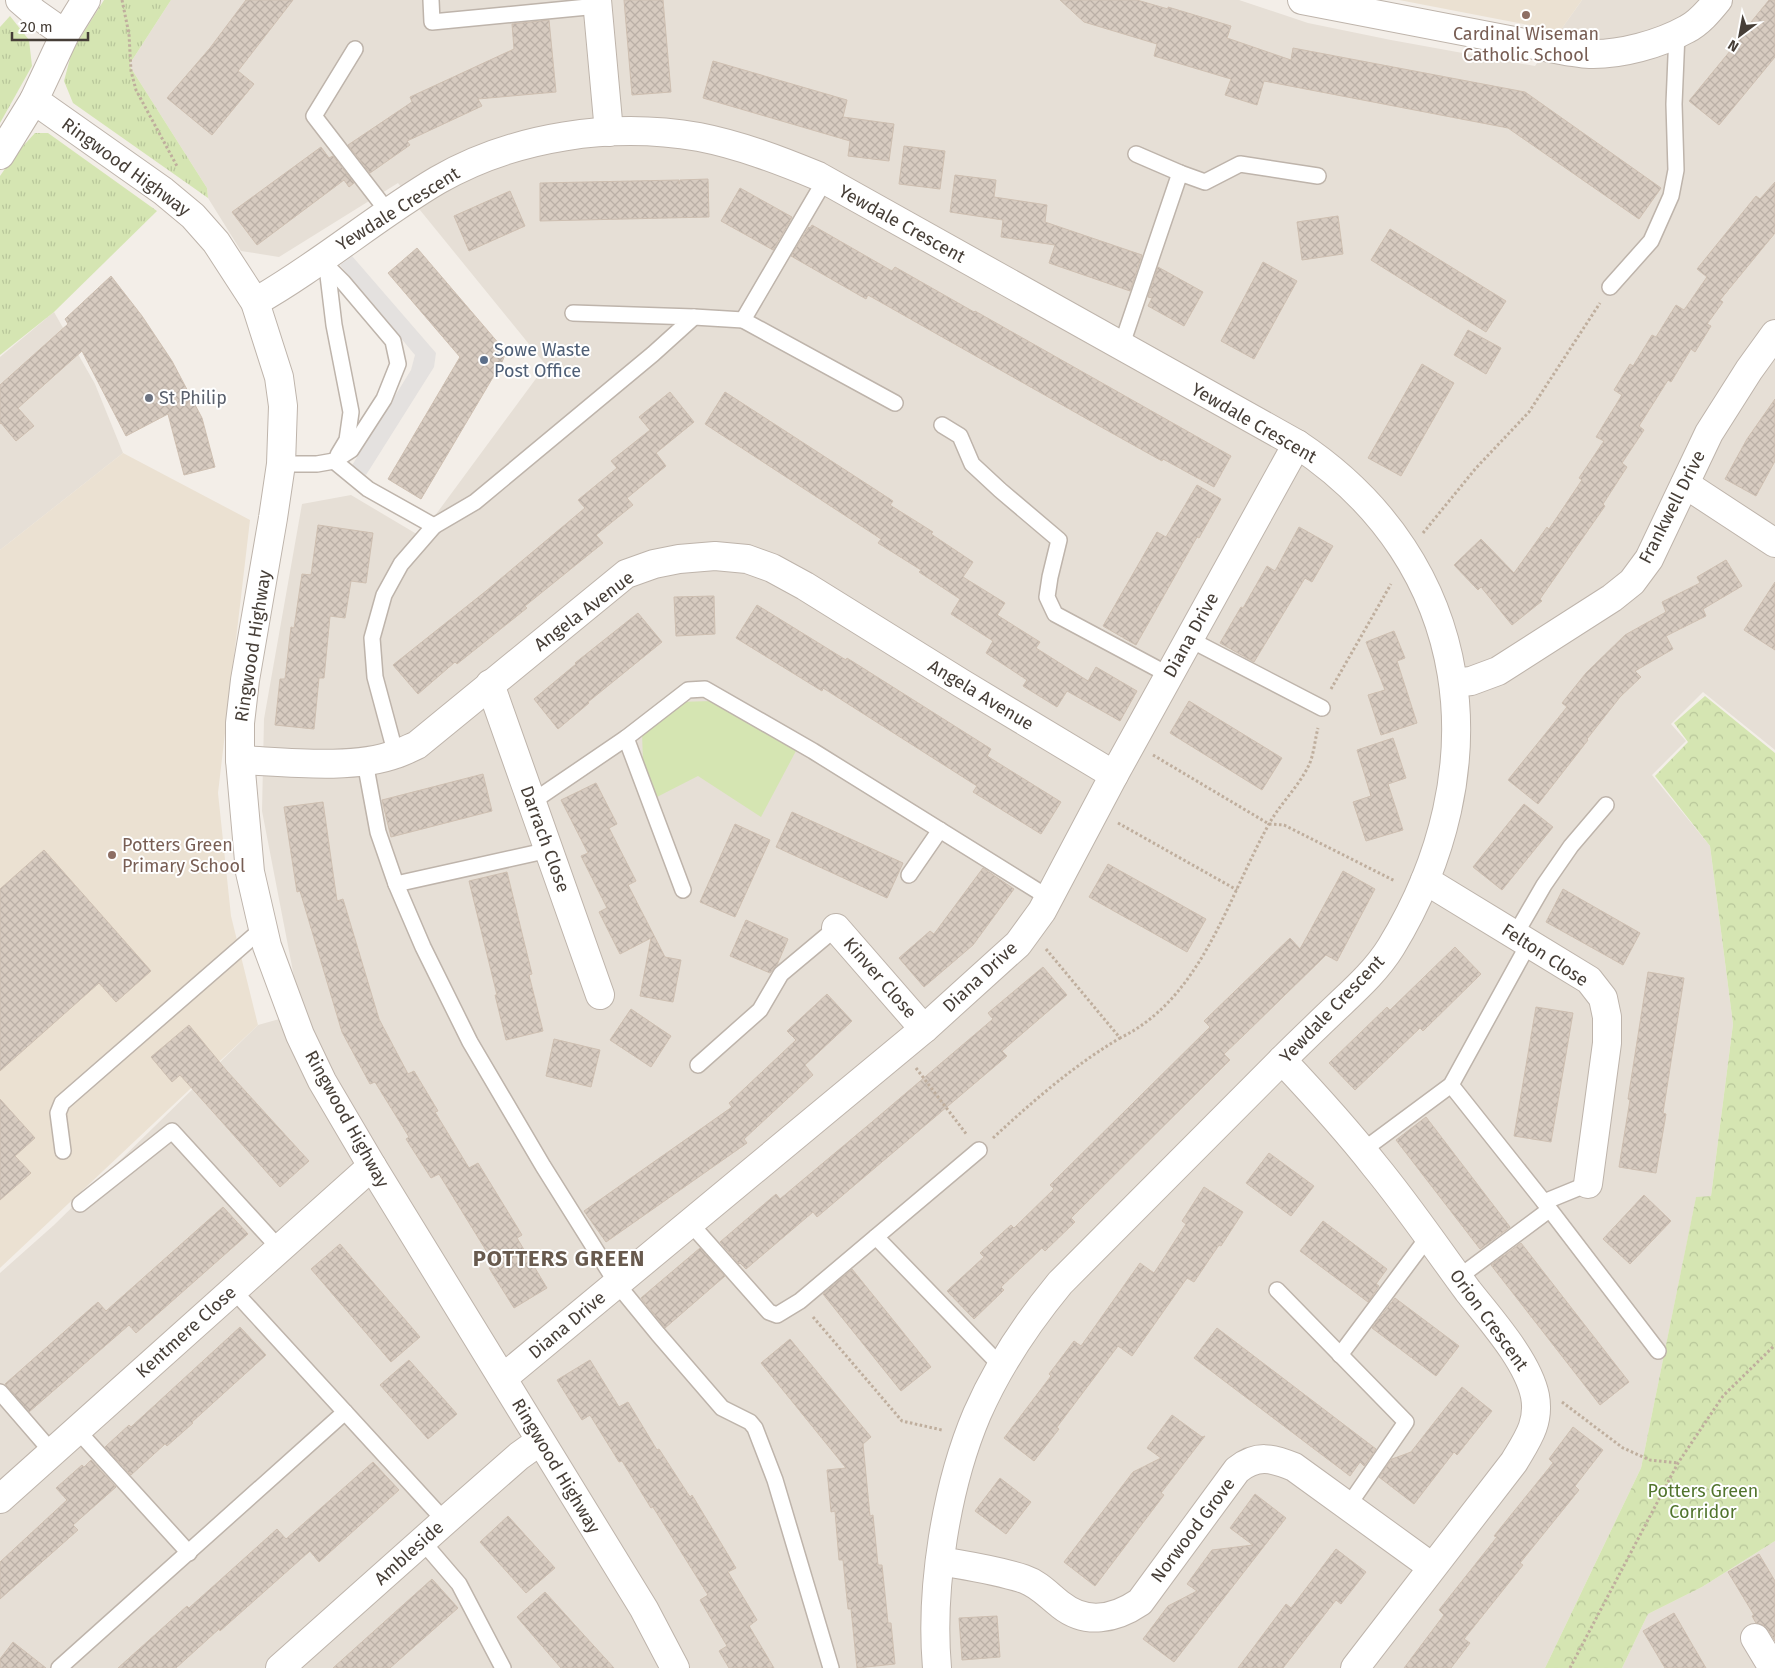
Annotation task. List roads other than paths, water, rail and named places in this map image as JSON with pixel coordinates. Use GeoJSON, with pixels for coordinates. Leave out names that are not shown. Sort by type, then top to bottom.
{"type":"FeatureCollection","features":[{"type":"Feature","properties":{"kind":"street"},"geometry":{"type":"LineString","coordinates":[[20,0],[65,34]]}},
{"type":"Feature","properties":{"kind":"street"},"geometry":{"type":"LineString","coordinates":[[0,154],[34,100],[65,34],[86,0]]}},
{"type":"Feature","properties":{"kind":"street"},"geometry":{"type":"LineString","coordinates":[[1302,0],[1590,54],[1623,51],[1657,42],[1688,29],[1706,14],[1718,0]]}},
{"type":"Feature","properties":{"kind":"street"},"geometry":{"type":"LineString","coordinates":[[597,3],[609,132]]}},
{"type":"Feature","properties":{"kind":"street","name":"Ringwood Highway"},"geometry":{"type":"LineString","coordinates":[[34,100],[163,191],[193,216],[216,242],[255,302],[279,376],[283,406],[281,464],[245,680],[240,723],[240,760],[250,872],[267,946],[322,1081],[644,1610],[675,1668]]}},
{"type":"Feature","properties":{"kind":"street","name":"Yewdale Crescent"},"geometry":{"type":"LineString","coordinates":[[255,302],[323,263],[388,212],[440,180],[492,155],[535,143],[609,132],[656,133],[699,138],[758,153],[782,161],[825,180],[1297,444],[1322,461],[1348,483],[1380,518],[1412,545],[1447,647],[1454,683],[1457,713],[1451,799],[1440,842],[1425,880],[1390,948],[1373,971],[1060,1283],[1035,1314],[1001,1366],[977,1415],[960,1464],[947,1515],[935,1602],[934,1638],[937,1668]]}},
{"type":"Feature","properties":{"kind":"street","name":"Frankwell Drive"},"geometry":{"type":"LineString","coordinates":[[1454,683],[1471,681],[1498,671],[1612,598],[1632,582],[1649,560],[1709,433],[1749,370],[1775,334]]}},
{"type":"Feature","properties":{"kind":"street","name":"Diana Drive"},"geometry":{"type":"LineString","coordinates":[[503,1378],[924,1029],[1018,944],[1049,898],[1131,743],[1297,444]]}},
{"type":"Feature","properties":{"kind":"street"},"geometry":{"type":"LineString","coordinates":[[1685,484],[1774,539]]}},
{"type":"Feature","properties":{"kind":"street","name":"Angela Avenue"},"geometry":{"type":"LineString","coordinates":[[240,760],[340,764],[365,762],[396,755],[417,745],[626,574],[654,564],[678,559],[716,556],[748,559],[772,568],[805,586],[1114,775]]}},
{"type":"Feature","properties":{"kind":"street","name":"Darrach Close"},"geometry":{"type":"LineString","coordinates":[[490,684],[600,995]]}},
{"type":"Feature","properties":{"kind":"street","name":"Felton Close"},"geometry":{"type":"LineString","coordinates":[[1425,880],[1589,980],[1602,998],[1607,1017],[1606,1043],[1588,1184]]}},
{"type":"Feature","properties":{"kind":"street","name":"Kinver Close"},"geometry":{"type":"LineString","coordinates":[[836,928],[924,1029]]}},
{"type":"Feature","properties":{"kind":"street","name":"Orion Crescent"},"geometry":{"type":"LineString","coordinates":[[1282,1060],[1318,1098],[1362,1150],[1428,1237],[1529,1375],[1535,1396],[1537,1415],[1530,1437],[1514,1462],[1355,1668]]}},
{"type":"Feature","properties":{"kind":"street","name":"Kentmere Close"},"geometry":{"type":"LineString","coordinates":[[0,1499],[372,1166]]}},
{"type":"Feature","properties":{"kind":"street","name":"Ambleside"},"geometry":{"type":"LineString","coordinates":[[280,1668],[445,1520],[519,1456],[540,1441]]}},
{"type":"Feature","properties":{"kind":"street","name":"Norwood Grove"},"geometry":{"type":"LineString","coordinates":[[940,1561],[1025,1579],[1042,1589],[1075,1615],[1105,1617],[1126,1611],[1140,1602],[1237,1470],[1247,1463],[1260,1459],[1277,1460],[1294,1467],[1432,1567]]}},
{"type":"Feature","properties":{"kind":"street"},"geometry":{"type":"LineString","coordinates":[[1755,1638],[1773,1668]]}},
{"type":"Feature","properties":{"kind":"lane"},"geometry":{"type":"LineString","coordinates":[[431,0],[432,22],[597,3]]}},
{"type":"Feature","properties":{"kind":"lane"},"geometry":{"type":"LineString","coordinates":[[1610,287],[1651,241],[1671,196],[1676,170],[1674,104],[1677,33]]}},
{"type":"Feature","properties":{"kind":"lane"},"geometry":{"type":"LineString","coordinates":[[354,49],[314,116],[388,212]]}},
{"type":"Feature","properties":{"kind":"lane"},"geometry":{"type":"LineString","coordinates":[[1136,154],[1205,182],[1240,164],[1318,176]]}},
{"type":"Feature","properties":{"kind":"lane"},"geometry":{"type":"LineString","coordinates":[[1121,347],[1180,173]]}},
{"type":"Feature","properties":{"kind":"lane"},"geometry":{"type":"LineString","coordinates":[[743,320],[825,180]]}},
{"type":"Feature","properties":{"kind":"lane"},"geometry":{"type":"LineString","coordinates":[[323,263],[351,412],[347,440],[334,461]]}},
{"type":"Feature","properties":{"kind":"lane"},"geometry":{"type":"LineString","coordinates":[[281,464],[317,464],[334,461],[351,450],[384,399],[398,364],[392,341],[343,282],[323,263]]}},
{"type":"Feature","properties":{"kind":"lane"},"geometry":{"type":"LineString","coordinates":[[573,313],[694,316],[743,320],[895,403]]}},
{"type":"Feature","properties":{"kind":"lane"},"geometry":{"type":"LineString","coordinates":[[396,755],[374,677],[372,638],[384,595],[401,564],[434,526],[475,502],[646,360],[694,316]]}},
{"type":"Feature","properties":{"kind":"lane"},"geometry":{"type":"LineString","coordinates":[[942,425],[960,436],[972,464],[1059,540],[1047,597],[1055,614],[1169,675]]}},
{"type":"Feature","properties":{"kind":"lane"},"geometry":{"type":"LineString","coordinates":[[334,461],[368,489],[434,526]]}},
{"type":"Feature","properties":{"kind":"lane"},"geometry":{"type":"LineString","coordinates":[[1189,639],[1322,708]]}},
{"type":"Feature","properties":{"kind":"lane"},"geometry":{"type":"LineString","coordinates":[[532,802],[626,738],[688,690],[705,689],[813,750],[1049,898]]}},
{"type":"Feature","properties":{"kind":"lane"},"geometry":{"type":"LineString","coordinates":[[626,738],[683,890]]}},
{"type":"Feature","properties":{"kind":"lane"},"geometry":{"type":"LineString","coordinates":[[365,762],[378,832],[396,884],[470,1042],[543,1166],[617,1284],[722,1408],[750,1422],[755,1428],[775,1480],[831,1668]]}},
{"type":"Feature","properties":{"kind":"lane"},"geometry":{"type":"LineString","coordinates":[[1362,1150],[1451,1086],[1522,939],[1544,885],[1571,846],[1606,804]]}},
{"type":"Feature","properties":{"kind":"lane"},"geometry":{"type":"LineString","coordinates":[[909,875],[940,830]]}},
{"type":"Feature","properties":{"kind":"lane"},"geometry":{"type":"LineString","coordinates":[[396,884],[549,850]]}},
{"type":"Feature","properties":{"kind":"lane"},"geometry":{"type":"LineString","coordinates":[[63,1151],[58,1113],[62,1103],[263,928]]}},
{"type":"Feature","properties":{"kind":"lane"},"geometry":{"type":"LineString","coordinates":[[698,1065],[760,1010],[781,974],[836,928]]}},
{"type":"Feature","properties":{"kind":"lane"},"geometry":{"type":"LineString","coordinates":[[1451,1086],[1658,1351]]}},
{"type":"Feature","properties":{"kind":"lane"},"geometry":{"type":"LineString","coordinates":[[80,1204],[172,1131],[279,1248]]}},
{"type":"Feature","properties":{"kind":"lane"},"geometry":{"type":"LineString","coordinates":[[690,1223],[769,1312],[777,1315],[800,1302],[979,1150]]}},
{"type":"Feature","properties":{"kind":"lane"},"geometry":{"type":"LineString","coordinates":[[1458,1277],[1546,1206],[1588,1184]]}},
{"type":"Feature","properties":{"kind":"lane"},"geometry":{"type":"LineString","coordinates":[[876,1237],[1001,1366]]}},
{"type":"Feature","properties":{"kind":"lane"},"geometry":{"type":"LineString","coordinates":[[1340,1355],[1428,1237]]}},
{"type":"Feature","properties":{"kind":"lane"},"geometry":{"type":"LineString","coordinates":[[233,1290],[445,1520]]}},
{"type":"Feature","properties":{"kind":"lane"},"geometry":{"type":"LineString","coordinates":[[1277,1290],[1406,1422],[1348,1506]]}},
{"type":"Feature","properties":{"kind":"lane"},"geometry":{"type":"LineString","coordinates":[[0,1392],[52,1452]]}},
{"type":"Feature","properties":{"kind":"lane"},"geometry":{"type":"LineString","coordinates":[[59,1668],[345,1412]]}},
{"type":"Feature","properties":{"kind":"lane"},"geometry":{"type":"LineString","coordinates":[[77,1430],[189,1552]]}},
{"type":"Feature","properties":{"kind":"lane"},"geometry":{"type":"LineString","coordinates":[[422,1541],[459,1584],[503,1668]]}},
{"type":"Feature","properties":{"kind":"place","name":"Cardinal Wiseman Catholic School"},"geometry":{"type":"Point","coordinates":[1526,15]}},
{"type":"Feature","properties":{"kind":"place","name":"Sowe Waste Post Office"},"geometry":{"type":"Point","coordinates":[484,360]}},
{"type":"Feature","properties":{"kind":"place","name":"St Philip"},"geometry":{"type":"Point","coordinates":[149,398]}},
{"type":"Feature","properties":{"kind":"place","name":"Potters Green Primary School"},"geometry":{"type":"Point","coordinates":[112,855]}},
{"type":"Feature","properties":{"kind":"district","name":"POTTERS GREEN"},"geometry":{"type":"Point","coordinates":[559,1258]}},
{"type":"Feature","properties":{"kind":"park label","name":"Potters Green Corridor"},"geometry":{"type":"Point","coordinates":[1703,1501]}}]}
